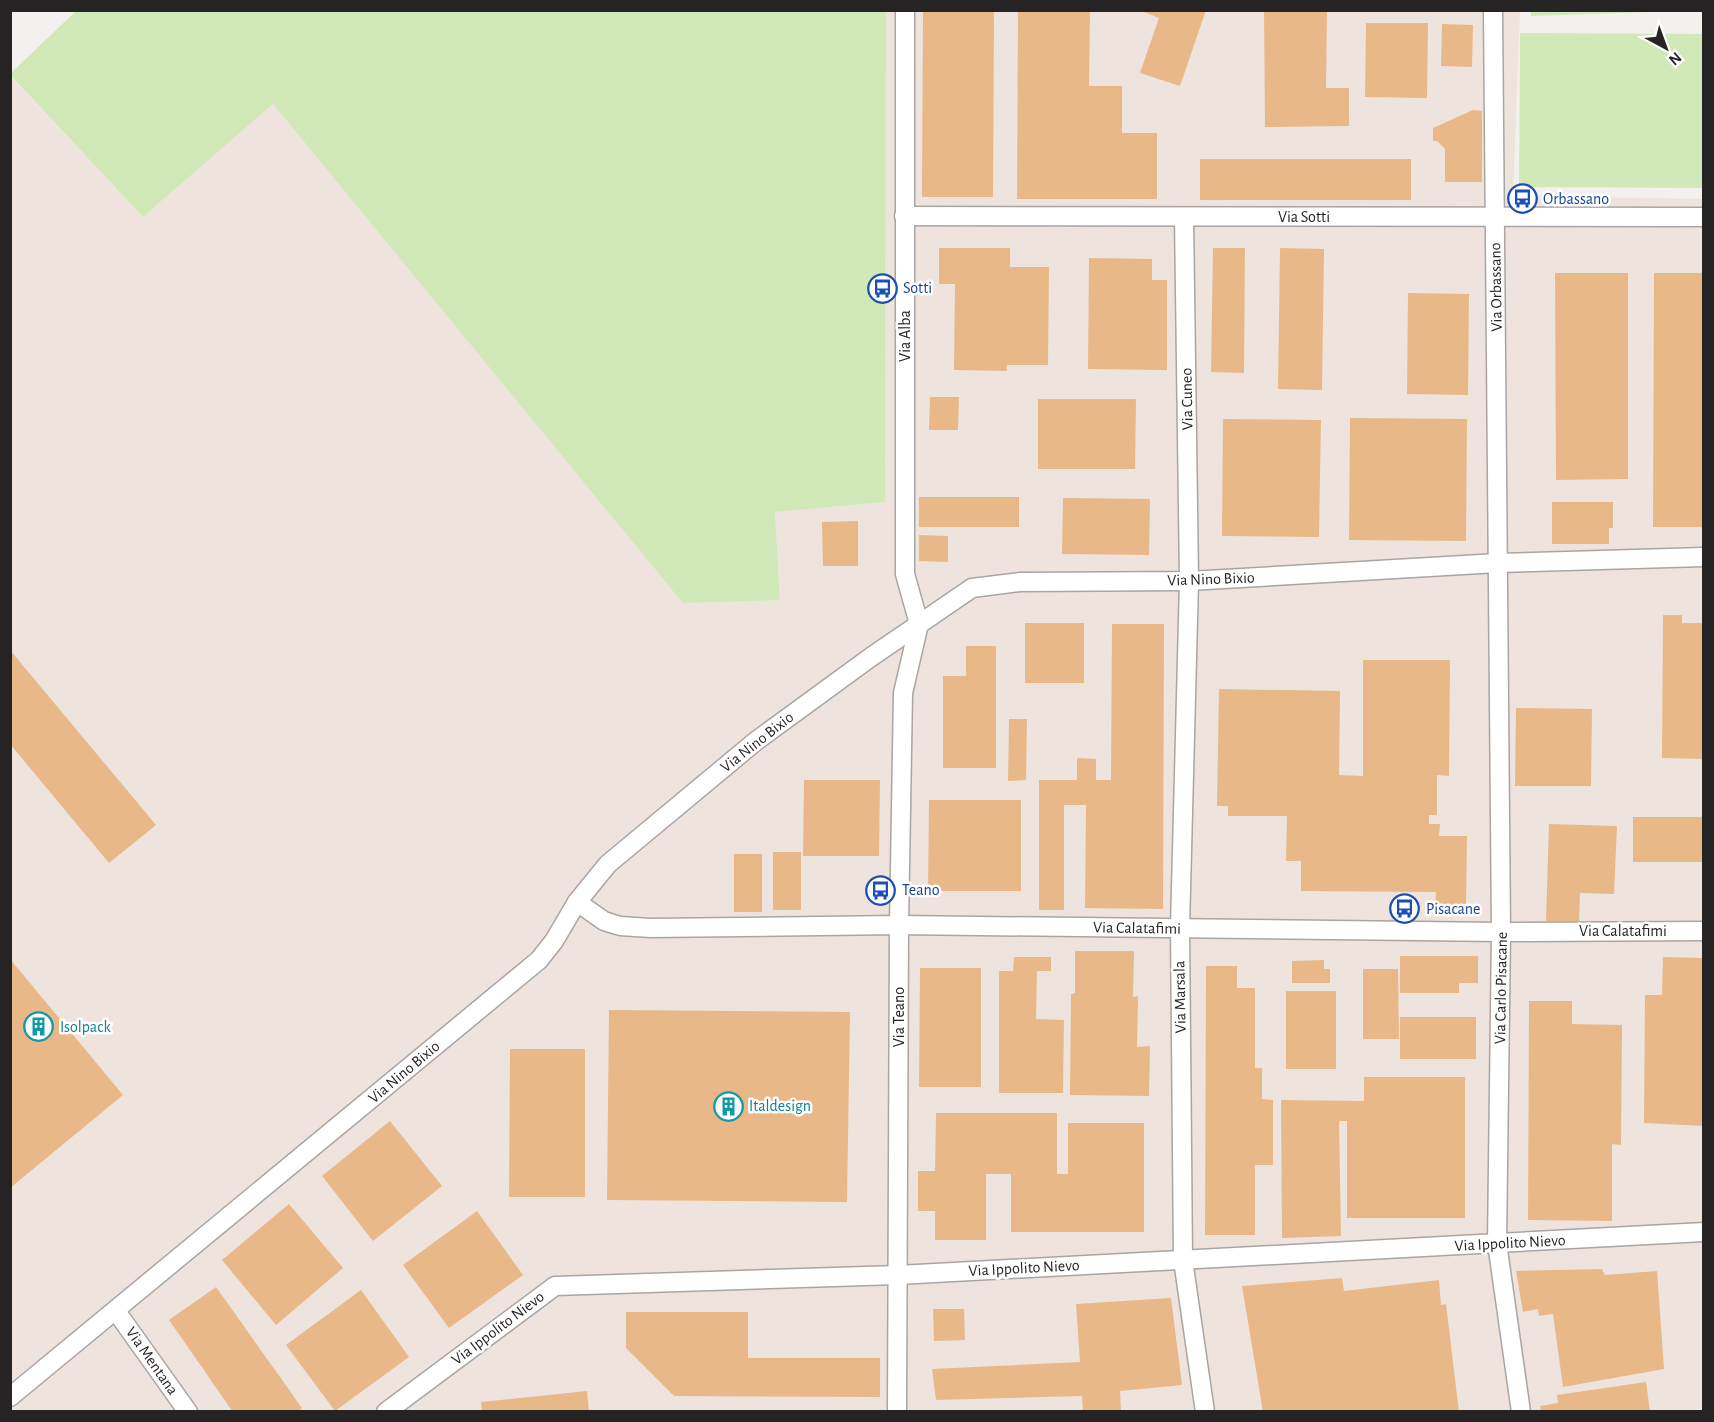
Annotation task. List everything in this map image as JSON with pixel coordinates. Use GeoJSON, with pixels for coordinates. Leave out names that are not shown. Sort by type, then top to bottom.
{"type":"FeatureCollection","features":[{"type":"Feature","properties":{"kind":"street","name":"Via Alba"},"geometry":{"type":"LineString","coordinates":[[905,10],[905,574],[919,624]]}},
{"type":"Feature","properties":{"kind":"street","name":"Via Orbassano"},"geometry":{"type":"LineString","coordinates":[[1493,10],[1498,563]]}},
{"type":"Feature","properties":{"kind":"street","name":"Via Sotti"},"geometry":{"type":"LineString","coordinates":[[904,216],[1704,217]]}},
{"type":"Feature","properties":{"kind":"street","name":"Via Cuneo"},"geometry":{"type":"LineString","coordinates":[[1184,217],[1189,580]]}},
{"type":"Feature","properties":{"kind":"street","name":"Via Nino Bixio"},"geometry":{"type":"LineString","coordinates":[[10,1397],[539,960],[554,941],[577,902],[608,864],[756,741],[972,588],[1020,582],[1189,580],[1498,563],[1704,557]]}},
{"type":"Feature","properties":{"kind":"street","name":"Via Carlo Pisacane"},"geometry":{"type":"LineString","coordinates":[[1498,563],[1501,932],[1497,1243],[1521,1412]]}},
{"type":"Feature","properties":{"kind":"street","name":"Via Marsala"},"geometry":{"type":"LineString","coordinates":[[1189,580],[1180,928],[1183,1260],[1205,1412]]}},
{"type":"Feature","properties":{"kind":"street","name":"Via Teano"},"geometry":{"type":"LineString","coordinates":[[897,1412],[899,925],[903,693],[919,624]]}},
{"type":"Feature","properties":{"kind":"street","name":"Via Calatafimi"},"geometry":{"type":"LineString","coordinates":[[577,902],[604,921],[620,926],[651,928],[899,925],[1501,932],[1704,931]]}},
{"type":"Feature","properties":{"kind":"street","name":"Via Ippolito Nievo"},"geometry":{"type":"LineString","coordinates":[[386,1412],[555,1286],[898,1275],[1704,1232]]}},
{"type":"Feature","properties":{"kind":"street","name":"Via Mentana"},"geometry":{"type":"LineString","coordinates":[[116,1311],[188,1412]]}},
{"type":"Feature","properties":{"kind":"shaded area"},"geometry":{"type":"Polygon","coordinates":[[[886,11],[1520,11],[1513,196],[1703,199],[1703,1411],[11,1411],[10,76],[143,217],[273,104],[683,602],[780,599],[775,512],[885,502],[886,11]]]}},
{"type":"Feature","properties":{"kind":"green space"},"geometry":{"type":"Polygon","coordinates":[[[1531,10],[1679,11],[1531,16],[1531,10]]]}},
{"type":"Feature","properties":{"kind":"green space"},"geometry":{"type":"Polygon","coordinates":[[[76,11],[886,11],[885,502],[775,512],[780,600],[683,603],[273,104],[143,217],[11,76],[11,73],[76,11]]]}},
{"type":"Feature","properties":{"kind":"green space"},"geometry":{"type":"Polygon","coordinates":[[[1520,33],[1703,34],[1703,188],[1519,187],[1520,33]]]}},
{"type":"Feature","properties":{"kind":"building"},"geometry":{"type":"Polygon","coordinates":[[[923,10],[994,10],[993,197],[922,197],[923,10]]]}},
{"type":"Feature","properties":{"kind":"building"},"geometry":{"type":"Polygon","coordinates":[[[1018,10],[1090,10],[1089,86],[1122,86],[1122,133],[1157,133],[1157,199],[1017,199],[1018,10]]]}},
{"type":"Feature","properties":{"kind":"building"},"geometry":{"type":"Polygon","coordinates":[[[1139,10],[1206,10],[1180,86],[1140,73],[1159,18],[1139,10]]]}},
{"type":"Feature","properties":{"kind":"building"},"geometry":{"type":"Polygon","coordinates":[[[1264,10],[1327,10],[1326,88],[1349,88],[1349,126],[1265,127],[1264,10]]]}},
{"type":"Feature","properties":{"kind":"building"},"geometry":{"type":"Polygon","coordinates":[[[1366,23],[1428,23],[1427,98],[1365,97],[1366,23]]]}},
{"type":"Feature","properties":{"kind":"building"},"geometry":{"type":"Polygon","coordinates":[[[1442,24],[1473,25],[1472,67],[1441,66],[1442,24]]]}},
{"type":"Feature","properties":{"kind":"building"},"geometry":{"type":"Polygon","coordinates":[[[1473,110],[1482,111],[1482,182],[1445,182],[1445,149],[1437,141],[1433,141],[1433,128],[1473,110]]]}},
{"type":"Feature","properties":{"kind":"building"},"geometry":{"type":"Polygon","coordinates":[[[1200,159],[1411,159],[1411,200],[1200,200],[1200,159]]]}},
{"type":"Feature","properties":{"kind":"building"},"geometry":{"type":"Polygon","coordinates":[[[939,248],[1010,248],[1010,267],[1049,267],[1048,365],[1007,365],[1007,371],[954,370],[955,284],[939,284],[939,248]]]}},
{"type":"Feature","properties":{"kind":"building"},"geometry":{"type":"Polygon","coordinates":[[[1213,248],[1245,248],[1244,373],[1211,372],[1213,248]]]}},
{"type":"Feature","properties":{"kind":"building"},"geometry":{"type":"Polygon","coordinates":[[[1280,248],[1324,249],[1322,390],[1278,389],[1280,248]]]}},
{"type":"Feature","properties":{"kind":"building"},"geometry":{"type":"Polygon","coordinates":[[[1089,258],[1152,259],[1152,280],[1167,280],[1167,370],[1088,369],[1089,258]]]}},
{"type":"Feature","properties":{"kind":"building"},"geometry":{"type":"Polygon","coordinates":[[[1555,273],[1628,273],[1628,479],[1556,480],[1555,273]]]}},
{"type":"Feature","properties":{"kind":"building"},"geometry":{"type":"Polygon","coordinates":[[[1654,273],[1704,273],[1704,527],[1653,527],[1654,273]]]}},
{"type":"Feature","properties":{"kind":"building"},"geometry":{"type":"Polygon","coordinates":[[[1408,293],[1469,294],[1468,395],[1407,394],[1408,293]]]}},
{"type":"Feature","properties":{"kind":"building"},"geometry":{"type":"Polygon","coordinates":[[[930,397],[959,397],[958,430],[929,430],[930,397]]]}},
{"type":"Feature","properties":{"kind":"building"},"geometry":{"type":"Polygon","coordinates":[[[1038,399],[1136,399],[1135,469],[1038,469],[1038,399]]]}},
{"type":"Feature","properties":{"kind":"building"},"geometry":{"type":"Polygon","coordinates":[[[1350,418],[1467,419],[1466,541],[1349,540],[1350,418]]]}},
{"type":"Feature","properties":{"kind":"building"},"geometry":{"type":"Polygon","coordinates":[[[1223,419],[1321,420],[1319,537],[1222,536],[1223,419]]]}},
{"type":"Feature","properties":{"kind":"building"},"geometry":{"type":"Polygon","coordinates":[[[919,497],[1019,497],[1019,527],[919,527],[919,497]]]}},
{"type":"Feature","properties":{"kind":"building"},"geometry":{"type":"Polygon","coordinates":[[[1063,498],[1150,499],[1149,555],[1062,554],[1063,498]]]}},
{"type":"Feature","properties":{"kind":"building"},"geometry":{"type":"Polygon","coordinates":[[[1552,502],[1613,502],[1613,528],[1609,528],[1609,544],[1552,544],[1552,502]]]}},
{"type":"Feature","properties":{"kind":"building"},"geometry":{"type":"Polygon","coordinates":[[[858,521],[858,566],[823,566],[822,522],[858,521]]]}},
{"type":"Feature","properties":{"kind":"building"},"geometry":{"type":"Polygon","coordinates":[[[919,535],[948,536],[948,562],[919,561],[919,535]]]}},
{"type":"Feature","properties":{"kind":"building"},"geometry":{"type":"Polygon","coordinates":[[[1663,615],[1682,615],[1682,623],[1704,623],[1704,759],[1662,758],[1663,615]]]}},
{"type":"Feature","properties":{"kind":"building"},"geometry":{"type":"Polygon","coordinates":[[[1025,623],[1084,623],[1084,683],[1025,683],[1025,623]]]}},
{"type":"Feature","properties":{"kind":"building"},"geometry":{"type":"Polygon","coordinates":[[[1112,624],[1164,624],[1163,909],[1085,908],[1086,805],[1064,805],[1064,910],[1039,910],[1039,780],[1077,780],[1077,758],[1096,759],[1096,780],[1111,780],[1112,624]]]}},
{"type":"Feature","properties":{"kind":"building"},"geometry":{"type":"Polygon","coordinates":[[[966,646],[996,646],[996,768],[943,768],[943,676],[966,676],[966,646]]]}},
{"type":"Feature","properties":{"kind":"building"},"geometry":{"type":"Polygon","coordinates":[[[10,650],[156,825],[109,863],[10,744],[10,650]]]}},
{"type":"Feature","properties":{"kind":"building"},"geometry":{"type":"Polygon","coordinates":[[[1363,660],[1450,660],[1449,776],[1437,775],[1437,815],[1429,815],[1429,824],[1440,824],[1439,836],[1467,836],[1466,908],[1435,908],[1436,892],[1301,891],[1301,861],[1286,861],[1287,816],[1228,816],[1228,806],[1217,806],[1219,689],[1340,691],[1339,775],[1363,776],[1363,660]]]}},
{"type":"Feature","properties":{"kind":"building"},"geometry":{"type":"Polygon","coordinates":[[[1516,708],[1592,709],[1591,786],[1515,786],[1516,708]]]}},
{"type":"Feature","properties":{"kind":"building"},"geometry":{"type":"Polygon","coordinates":[[[1009,719],[1027,719],[1026,780],[1008,781],[1009,719]]]}},
{"type":"Feature","properties":{"kind":"building"},"geometry":{"type":"Polygon","coordinates":[[[804,780],[880,780],[879,856],[803,856],[804,780]]]}},
{"type":"Feature","properties":{"kind":"building"},"geometry":{"type":"Polygon","coordinates":[[[929,800],[1021,800],[1021,891],[928,891],[929,800]]]}},
{"type":"Feature","properties":{"kind":"building"},"geometry":{"type":"Polygon","coordinates":[[[1633,817],[1704,817],[1704,862],[1633,862],[1633,817]]]}},
{"type":"Feature","properties":{"kind":"building"},"geometry":{"type":"Polygon","coordinates":[[[1549,824],[1617,826],[1614,894],[1580,893],[1579,922],[1546,921],[1549,824]]]}},
{"type":"Feature","properties":{"kind":"building"},"geometry":{"type":"Polygon","coordinates":[[[773,852],[801,852],[801,910],[773,910],[773,852]]]}},
{"type":"Feature","properties":{"kind":"building"},"geometry":{"type":"Polygon","coordinates":[[[734,854],[762,854],[762,912],[734,912],[734,854]]]}},
{"type":"Feature","properties":{"kind":"building"},"geometry":{"type":"Polygon","coordinates":[[[1075,951],[1134,951],[1133,997],[1138,996],[1137,1047],[1150,1046],[1149,1096],[1070,1095],[1071,994],[1075,993],[1075,951]]]}},
{"type":"Feature","properties":{"kind":"building"},"geometry":{"type":"Polygon","coordinates":[[[1400,956],[1478,956],[1478,983],[1459,983],[1459,993],[1400,993],[1400,956]]]}},
{"type":"Feature","properties":{"kind":"building"},"geometry":{"type":"Polygon","coordinates":[[[1014,957],[1051,957],[1051,971],[1037,971],[1036,1019],[1064,1020],[1063,1093],[999,1093],[999,971],[1013,971],[1014,957]]]}},
{"type":"Feature","properties":{"kind":"building"},"geometry":{"type":"Polygon","coordinates":[[[1663,957],[1704,958],[1704,1126],[1644,1123],[1645,995],[1662,995],[1663,957]]]}},
{"type":"Feature","properties":{"kind":"building","name":"Isolpack"},"geometry":{"type":"Polygon","coordinates":[[[10,959],[123,1095],[10,1188],[10,959]]]}},
{"type":"Feature","properties":{"kind":"building"},"geometry":{"type":"Polygon","coordinates":[[[1324,960],[1324,969],[1330,969],[1330,983],[1292,983],[1292,961],[1324,960]]]}},
{"type":"Feature","properties":{"kind":"building"},"geometry":{"type":"Polygon","coordinates":[[[1206,966],[1237,966],[1237,988],[1255,988],[1255,1068],[1262,1068],[1262,1099],[1273,1100],[1273,1165],[1255,1165],[1255,1235],[1205,1235],[1206,966]]]}},
{"type":"Feature","properties":{"kind":"building"},"geometry":{"type":"Polygon","coordinates":[[[920,968],[981,968],[981,1087],[919,1087],[920,968]]]}},
{"type":"Feature","properties":{"kind":"building"},"geometry":{"type":"Polygon","coordinates":[[[1363,969],[1398,969],[1399,1039],[1363,1039],[1363,969]]]}},
{"type":"Feature","properties":{"kind":"building"},"geometry":{"type":"Polygon","coordinates":[[[1286,991],[1336,991],[1336,1069],[1286,1069],[1286,991]]]}},
{"type":"Feature","properties":{"kind":"building"},"geometry":{"type":"Polygon","coordinates":[[[1529,1001],[1572,1001],[1572,1024],[1622,1025],[1621,1145],[1612,1144],[1612,1221],[1528,1220],[1529,1001]]]}},
{"type":"Feature","properties":{"kind":"building","name":"Italdesign"},"geometry":{"type":"Polygon","coordinates":[[[609,1010],[850,1012],[847,1202],[607,1200],[609,1010]]]}},
{"type":"Feature","properties":{"kind":"building"},"geometry":{"type":"Polygon","coordinates":[[[1400,1017],[1476,1017],[1476,1059],[1400,1059],[1400,1017]]]}},
{"type":"Feature","properties":{"kind":"building"},"geometry":{"type":"Polygon","coordinates":[[[510,1049],[585,1049],[585,1197],[509,1197],[510,1049]]]}},
{"type":"Feature","properties":{"kind":"building"},"geometry":{"type":"Polygon","coordinates":[[[1364,1077],[1465,1077],[1465,1218],[1347,1218],[1347,1121],[1339,1121],[1341,1236],[1282,1238],[1281,1100],[1364,1101],[1364,1077]]]}},
{"type":"Feature","properties":{"kind":"building"},"geometry":{"type":"Polygon","coordinates":[[[936,1113],[1057,1113],[1057,1174],[1068,1174],[1068,1123],[1144,1123],[1144,1232],[1011,1232],[1011,1174],[986,1174],[986,1240],[935,1240],[935,1211],[918,1211],[918,1171],[935,1171],[936,1113]]]}},
{"type":"Feature","properties":{"kind":"building"},"geometry":{"type":"Polygon","coordinates":[[[390,1121],[442,1186],[373,1241],[322,1176],[390,1121]]]}},
{"type":"Feature","properties":{"kind":"building"},"geometry":{"type":"Polygon","coordinates":[[[289,1204],[343,1268],[276,1325],[222,1260],[289,1204]]]}},
{"type":"Feature","properties":{"kind":"building"},"geometry":{"type":"Polygon","coordinates":[[[477,1211],[523,1275],[449,1328],[403,1265],[477,1211]]]}},
{"type":"Feature","properties":{"kind":"building"},"geometry":{"type":"Polygon","coordinates":[[[1602,1269],[1605,1275],[1657,1271],[1664,1369],[1563,1387],[1553,1314],[1539,1316],[1538,1309],[1523,1312],[1516,1271],[1602,1269]]]}},
{"type":"Feature","properties":{"kind":"building"},"geometry":{"type":"Polygon","coordinates":[[[1342,1278],[1344,1291],[1439,1280],[1441,1305],[1446,1304],[1459,1412],[1263,1412],[1242,1286],[1342,1278]]]}},
{"type":"Feature","properties":{"kind":"building"},"geometry":{"type":"Polygon","coordinates":[[[216,1287],[302,1408],[297,1412],[233,1412],[169,1320],[216,1287]]]}},
{"type":"Feature","properties":{"kind":"building"},"geometry":{"type":"Polygon","coordinates":[[[361,1290],[409,1357],[335,1411],[286,1345],[361,1290]]]}},
{"type":"Feature","properties":{"kind":"building"},"geometry":{"type":"Polygon","coordinates":[[[1171,1298],[1182,1385],[1120,1391],[1121,1412],[1083,1412],[1082,1396],[936,1400],[932,1369],[1080,1362],[1076,1304],[1171,1298]]]}},
{"type":"Feature","properties":{"kind":"building"},"geometry":{"type":"Polygon","coordinates":[[[933,1309],[964,1309],[965,1340],[934,1341],[933,1309]]]}},
{"type":"Feature","properties":{"kind":"building"},"geometry":{"type":"Polygon","coordinates":[[[626,1312],[748,1312],[748,1358],[880,1358],[880,1397],[674,1396],[626,1348],[626,1312]]]}},
{"type":"Feature","properties":{"kind":"building"},"geometry":{"type":"Polygon","coordinates":[[[1646,1382],[1650,1412],[1541,1412],[1540,1406],[1558,1403],[1557,1395],[1646,1382]]]}},
{"type":"Feature","properties":{"kind":"building"},"geometry":{"type":"Polygon","coordinates":[[[587,1391],[589,1412],[482,1412],[481,1402],[587,1391]]]}},
{"type":"Feature","properties":{"kind":"place","name":"Orbassano"},"geometry":{"type":"Point","coordinates":[1522,199]}},
{"type":"Feature","properties":{"kind":"place","name":"Sotti"},"geometry":{"type":"Point","coordinates":[882,288]}},
{"type":"Feature","properties":{"kind":"place","name":"Teano"},"geometry":{"type":"Point","coordinates":[881,890]}},
{"type":"Feature","properties":{"kind":"place","name":"Pisacane"},"geometry":{"type":"Point","coordinates":[1405,909]}},
{"type":"Feature","properties":{"kind":"place","name":"Isolpack"},"geometry":{"type":"Point","coordinates":[39,1027]}},
{"type":"Feature","properties":{"kind":"place","name":"Italdesign"},"geometry":{"type":"Point","coordinates":[728,1106]}}]}
